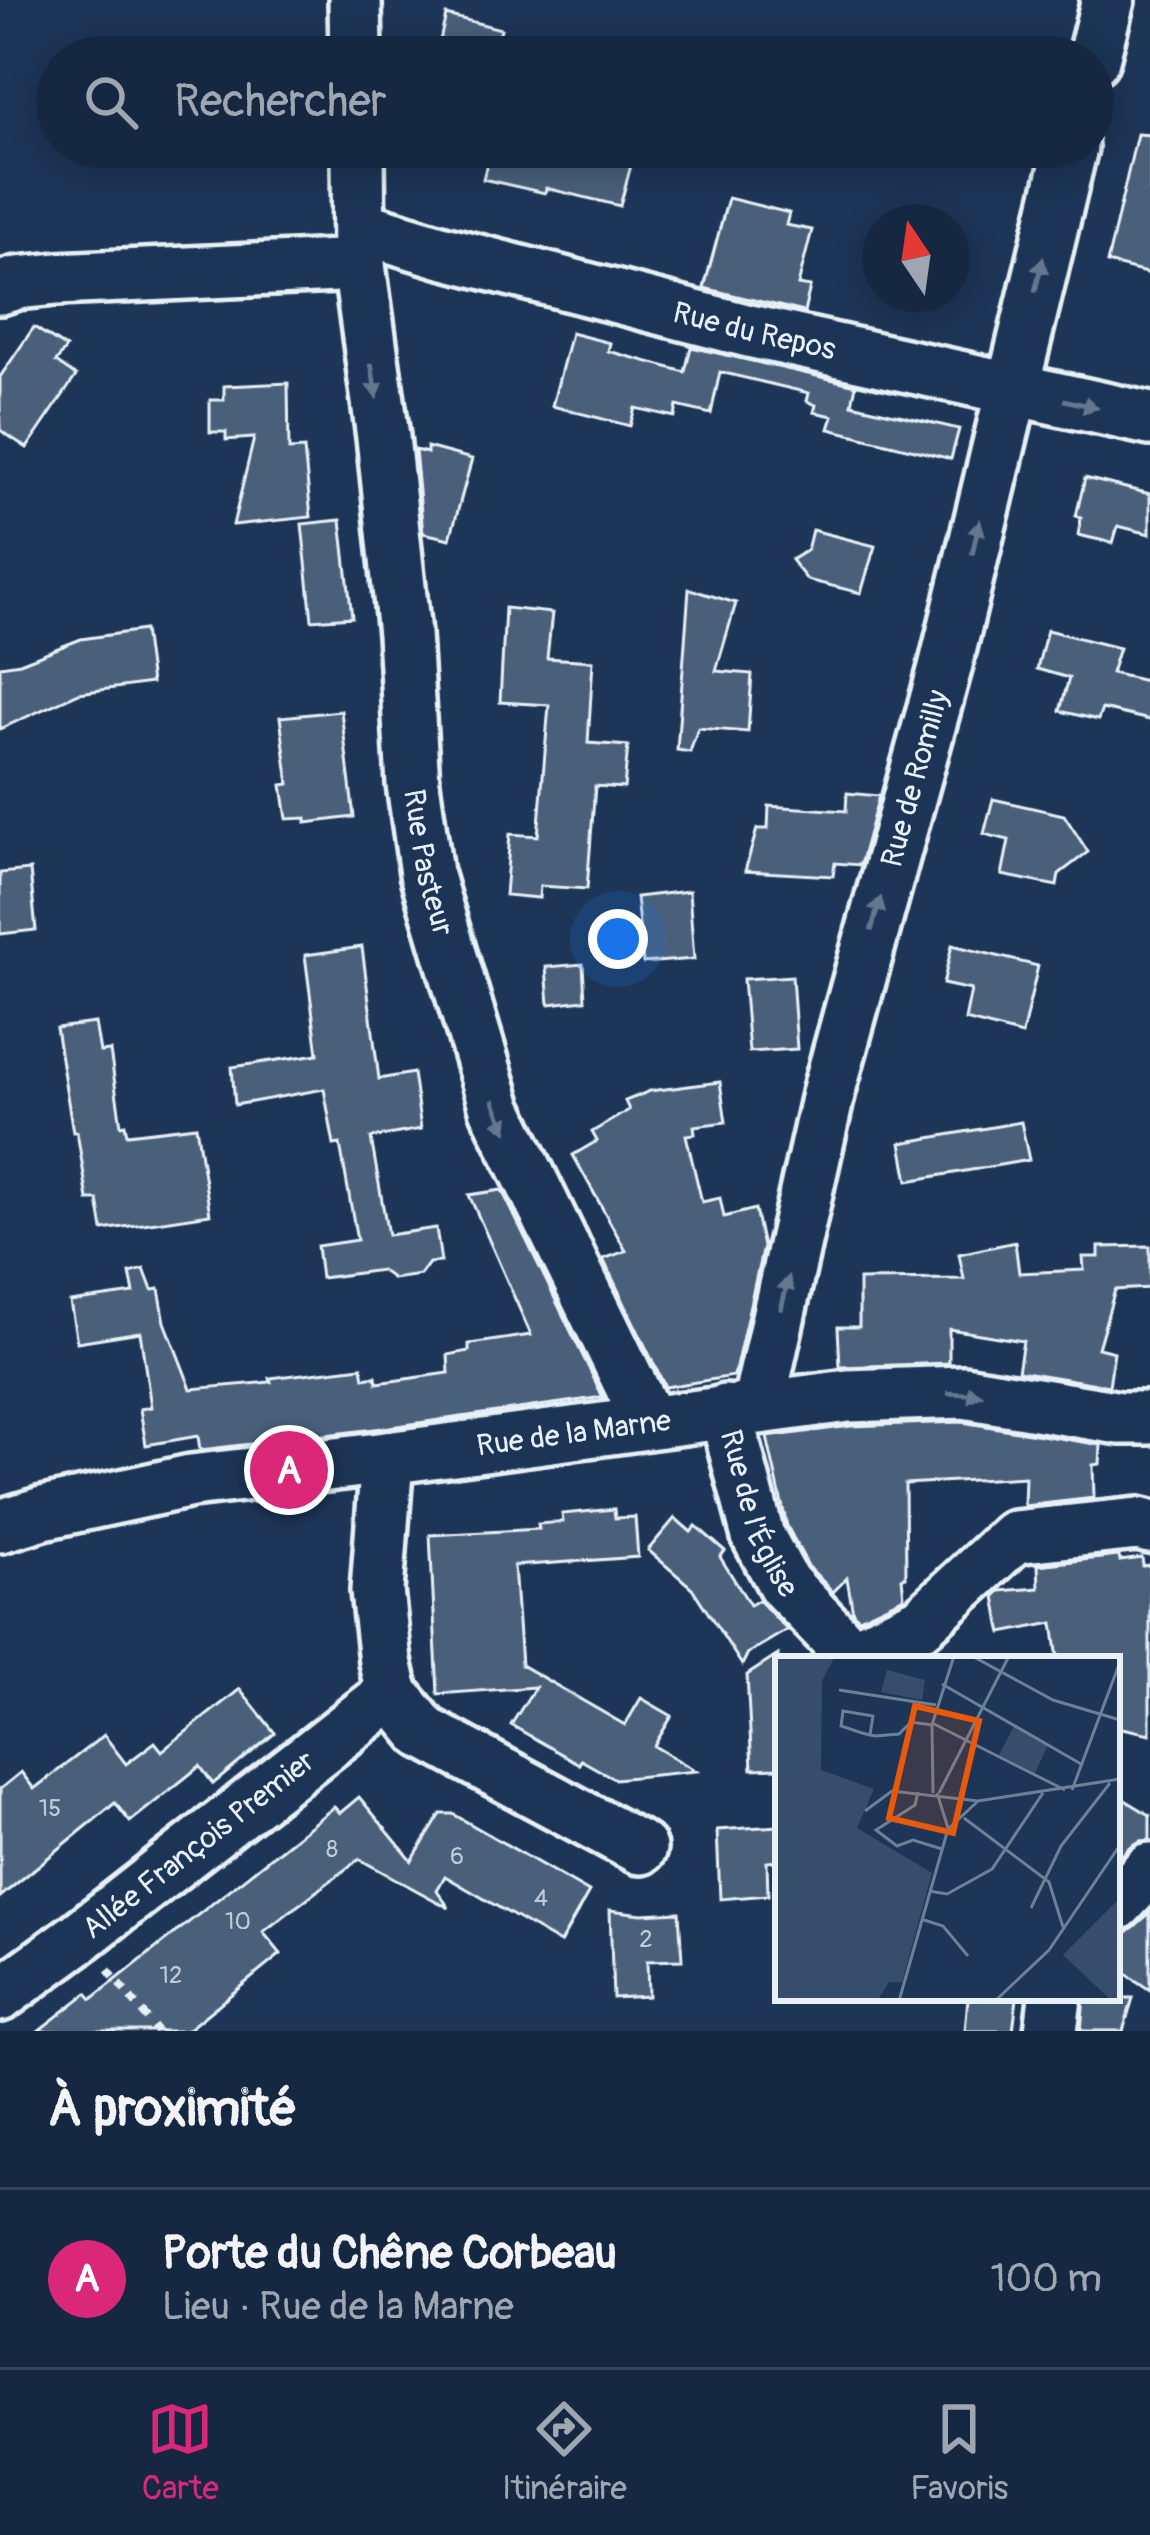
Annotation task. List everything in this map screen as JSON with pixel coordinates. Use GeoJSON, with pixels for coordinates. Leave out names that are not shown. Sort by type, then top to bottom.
{"type":"FeatureCollection","features":[{"type":"Feature","properties":{"kind":"street"},"geometry":{"type":"LineString","coordinates":[[355,0],[356,36]]}},
{"type":"Feature","properties":{"kind":"street"},"geometry":{"type":"LineString","coordinates":[[1099,36],[1108,0]]}},
{"type":"Feature","properties":{"kind":"street","name":"Rue Pasteur"},"geometry":{"type":"LineString","coordinates":[[358,168],[360,246],[404,634],[412,784],[426,873],[496,1108],[648,1421]]}},
{"type":"Feature","properties":{"kind":"street","name":"Rue de Romilly"},"geometry":{"type":"LineString","coordinates":[[742,1409],[945,668],[1066,168]]}},
{"type":"Feature","properties":{"kind":"street","name":"Rue du Repos"},"geometry":{"type":"LineString","coordinates":[[0,288],[360,246],[443,252],[749,331],[1150,419]]}},
{"type":"Feature","properties":{"kind":"street","name":"Rue de la Marne"},"geometry":{"type":"LineString","coordinates":[[0,1526],[191,1481],[848,1396],[964,1392],[1120,1418],[1150,1418]]}},
{"type":"Feature","properties":{"kind":"street","name":"Rue de l'Église"},"geometry":{"type":"LineString","coordinates":[[742,1409],[758,1536],[784,1584],[853,1656]]}},
{"type":"Feature","properties":{"kind":"street"},"geometry":{"type":"LineString","coordinates":[[386,1458],[377,1591],[392,1693],[424,1732],[640,1848]]}},
{"type":"Feature","properties":{"kind":"street"},"geometry":{"type":"LineString","coordinates":[[858,1656],[926,1641],[1014,1537],[1138,1524],[1150,1527]]}},
{"type":"Feature","properties":{"kind":"street","name":"Allée François Premier"},"geometry":{"type":"LineString","coordinates":[[0,1995],[392,1693]]}},
{"type":"Feature","properties":{"kind":"street"},"geometry":{"type":"LineString","coordinates":[[1051,2031],[1055,2001]]}},
{"type":"Feature","properties":{"kind":"path"},"geometry":{"type":"LineString","coordinates":[[81,1936],[157,2031]]}},
{"type":"Feature","properties":{"kind":"building"},"geometry":{"type":"Polygon","coordinates":[[[446,15],[501,29],[499,36],[441,36],[446,15]]]}},
{"type":"Feature","properties":{"kind":"building"},"geometry":{"type":"Polygon","coordinates":[[[1137,134],[1150,135],[1150,274],[1107,263],[1137,134]]]}},
{"type":"Feature","properties":{"kind":"building"},"geometry":{"type":"Polygon","coordinates":[[[486,168],[630,168],[620,206],[483,179],[486,168]]]}},
{"type":"Feature","properties":{"kind":"building"},"geometry":{"type":"Polygon","coordinates":[[[728,198],[789,213],[786,225],[812,230],[798,285],[810,287],[804,312],[704,288],[728,198]]]}},
{"type":"Feature","properties":{"kind":"building"},"geometry":{"type":"Polygon","coordinates":[[[34,327],[66,348],[56,362],[76,376],[27,448],[0,430],[0,377],[34,327]]]}},
{"type":"Feature","properties":{"kind":"building"},"geometry":{"type":"Polygon","coordinates":[[[571,333],[610,343],[608,351],[685,372],[691,347],[856,385],[852,404],[959,429],[951,459],[829,429],[833,416],[814,412],[816,405],[807,401],[809,393],[720,372],[711,414],[677,406],[675,417],[635,408],[630,426],[552,406],[571,333]]]}},
{"type":"Feature","properties":{"kind":"building"},"geometry":{"type":"Polygon","coordinates":[[[288,383],[289,450],[304,449],[311,517],[233,525],[254,438],[226,440],[226,432],[210,432],[210,400],[224,400],[224,386],[288,383]]]}},
{"type":"Feature","properties":{"kind":"building"},"geometry":{"type":"Polygon","coordinates":[[[427,447],[472,459],[450,539],[423,533],[415,450],[427,453],[427,447]]]}},
{"type":"Feature","properties":{"kind":"building"},"geometry":{"type":"Polygon","coordinates":[[[1085,478],[1150,494],[1150,534],[1118,526],[1113,543],[1078,535],[1081,518],[1076,516],[1085,478]]]}},
{"type":"Feature","properties":{"kind":"building"},"geometry":{"type":"Polygon","coordinates":[[[341,520],[352,617],[312,620],[302,524],[341,520]]]}},
{"type":"Feature","properties":{"kind":"building"},"geometry":{"type":"Polygon","coordinates":[[[812,530],[875,546],[861,593],[807,580],[791,560],[807,550],[812,530]]]}},
{"type":"Feature","properties":{"kind":"building"},"geometry":{"type":"Polygon","coordinates":[[[689,589],[736,603],[716,671],[752,674],[748,732],[698,728],[690,752],[677,750],[689,589]]]}},
{"type":"Feature","properties":{"kind":"building"},"geometry":{"type":"Polygon","coordinates":[[[505,608],[552,613],[547,658],[593,661],[588,743],[628,746],[624,788],[595,786],[587,889],[540,886],[539,898],[505,895],[510,834],[538,836],[549,705],[500,702],[505,608]]]}},
{"type":"Feature","properties":{"kind":"building"},"geometry":{"type":"Polygon","coordinates":[[[144,630],[151,683],[79,693],[0,729],[0,666],[81,639],[144,630]]]}},
{"type":"Feature","properties":{"kind":"building"},"geometry":{"type":"Polygon","coordinates":[[[1047,630],[1119,648],[1111,673],[1150,682],[1150,720],[1102,709],[1098,720],[1060,711],[1069,678],[1037,669],[1047,630]]]}},
{"type":"Feature","properties":{"kind":"building"},"geometry":{"type":"Polygon","coordinates":[[[341,711],[354,817],[306,823],[306,818],[287,819],[282,785],[289,784],[280,717],[341,711]]]}},
{"type":"Feature","properties":{"kind":"building"},"geometry":{"type":"Polygon","coordinates":[[[847,793],[879,796],[860,865],[835,863],[833,876],[745,871],[757,829],[768,829],[769,806],[846,811],[847,793]]]}},
{"type":"Feature","properties":{"kind":"building"},"geometry":{"type":"Polygon","coordinates":[[[993,799],[1064,815],[1088,852],[1059,874],[1057,886],[1002,875],[1009,840],[984,834],[993,799]]]}},
{"type":"Feature","properties":{"kind":"building"},"geometry":{"type":"Polygon","coordinates":[[[30,870],[36,930],[0,934],[0,873],[30,870]]]}},
{"type":"Feature","properties":{"kind":"building"},"geometry":{"type":"Polygon","coordinates":[[[689,891],[694,959],[643,963],[636,897],[689,891]]]}},
{"type":"Feature","properties":{"kind":"building"},"geometry":{"type":"Polygon","coordinates":[[[952,945],[1038,966],[1022,1035],[965,1020],[971,990],[943,984],[952,945]]]}},
{"type":"Feature","properties":{"kind":"building"},"geometry":{"type":"Polygon","coordinates":[[[362,947],[379,1079],[413,1073],[421,1129],[371,1138],[388,1235],[436,1228],[441,1262],[429,1263],[420,1275],[393,1279],[381,1270],[321,1278],[317,1246],[357,1240],[340,1144],[334,1145],[324,1089],[235,1105],[232,1067],[318,1054],[305,955],[362,947]]]}},
{"type":"Feature","properties":{"kind":"building"},"geometry":{"type":"Polygon","coordinates":[[[583,964],[585,1000],[549,1004],[546,967],[583,964]]]}},
{"type":"Feature","properties":{"kind":"building"},"geometry":{"type":"Polygon","coordinates":[[[792,976],[797,1049],[749,1052],[743,979],[792,976]]]}},
{"type":"Feature","properties":{"kind":"building"},"geometry":{"type":"Polygon","coordinates":[[[95,1023],[100,1052],[110,1051],[121,1125],[125,1124],[127,1134],[196,1126],[210,1214],[103,1230],[98,1200],[88,1200],[56,1028],[95,1023]]]}},
{"type":"Feature","properties":{"kind":"building"},"geometry":{"type":"Polygon","coordinates":[[[720,1082],[726,1122],[694,1126],[695,1134],[686,1135],[702,1202],[720,1198],[724,1217],[755,1209],[763,1247],[734,1376],[665,1387],[603,1259],[626,1251],[573,1155],[597,1141],[592,1132],[629,1110],[625,1101],[650,1091],[720,1082]]]}},
{"type":"Feature","properties":{"kind":"building"},"geometry":{"type":"Polygon","coordinates":[[[1021,1122],[1029,1160],[908,1181],[901,1143],[1021,1122]]]}},
{"type":"Feature","properties":{"kind":"building"},"geometry":{"type":"Polygon","coordinates":[[[502,1190],[603,1397],[200,1450],[198,1436],[146,1445],[140,1409],[151,1407],[140,1332],[77,1342],[70,1302],[134,1293],[130,1273],[144,1269],[152,1290],[159,1289],[165,1322],[191,1389],[362,1367],[364,1378],[376,1376],[377,1383],[449,1373],[448,1355],[469,1351],[469,1344],[531,1335],[469,1195],[502,1190]]]}},
{"type":"Feature","properties":{"kind":"building"},"geometry":{"type":"Polygon","coordinates":[[[1015,1242],[1019,1273],[1084,1270],[1083,1257],[1099,1257],[1099,1247],[1150,1246],[1150,1288],[1115,1290],[1098,1348],[1114,1352],[1109,1386],[1018,1371],[1023,1341],[949,1329],[949,1363],[840,1367],[838,1327],[859,1327],[859,1280],[964,1279],[959,1254],[1015,1242]]]}},
{"type":"Feature","properties":{"kind":"building"},"geometry":{"type":"Polygon","coordinates":[[[962,1422],[1101,1445],[1100,1464],[1093,1465],[1094,1498],[1024,1506],[1025,1477],[905,1484],[904,1597],[859,1618],[853,1613],[847,1578],[833,1592],[808,1566],[787,1526],[767,1437],[851,1426],[962,1422]]]}},
{"type":"Feature","properties":{"kind":"building"},"geometry":{"type":"Polygon","coordinates":[[[614,1509],[615,1518],[635,1517],[638,1557],[514,1566],[521,1665],[625,1725],[641,1698],[672,1716],[654,1746],[696,1771],[615,1779],[581,1760],[579,1764],[511,1725],[535,1687],[438,1694],[430,1535],[539,1529],[538,1524],[563,1522],[562,1514],[614,1509]]]}},
{"type":"Feature","properties":{"kind":"building"},"geometry":{"type":"Polygon","coordinates":[[[675,1518],[691,1532],[696,1526],[725,1551],[720,1557],[750,1605],[759,1600],[787,1630],[748,1653],[742,1665],[692,1588],[648,1550],[675,1518]]]}},
{"type":"Feature","properties":{"kind":"building"},"geometry":{"type":"Polygon","coordinates":[[[1119,1556],[1120,1561],[1142,1558],[1143,1566],[1150,1565],[1150,1734],[1120,1728],[1120,1656],[1058,1656],[1053,1623],[1002,1633],[995,1596],[1000,1591],[1039,1588],[1038,1565],[1119,1556]]]}},
{"type":"Feature","properties":{"kind":"building"},"geometry":{"type":"Polygon","coordinates":[[[775,1657],[775,1768],[752,1769],[747,1675],[775,1657]]]}},
{"type":"Feature","properties":{"kind":"building"},"geometry":{"type":"Polygon","coordinates":[[[240,1689],[275,1733],[213,1784],[200,1766],[130,1822],[115,1803],[0,1897],[0,1789],[21,1772],[34,1789],[104,1735],[126,1764],[155,1742],[162,1751],[240,1689]]]}},
{"type":"Feature","properties":{"kind":"building"},"geometry":{"type":"Polygon","coordinates":[[[359,1797],[412,1861],[441,1814],[453,1814],[589,1892],[560,1943],[445,1876],[437,1890],[449,1908],[359,1859],[263,1932],[281,1954],[186,2031],[38,2031],[87,1993],[92,1999],[334,1807],[340,1813],[359,1797]]]}},
{"type":"Feature","properties":{"kind":"building"},"geometry":{"type":"Polygon","coordinates":[[[1120,1797],[1150,1815],[1150,1840],[1120,1857],[1120,1797]]]}},
{"type":"Feature","properties":{"kind":"building"},"geometry":{"type":"Polygon","coordinates":[[[775,1826],[775,1861],[767,1862],[768,1895],[720,1899],[717,1830],[775,1826]]]}},
{"type":"Feature","properties":{"kind":"building"},"geometry":{"type":"Polygon","coordinates":[[[610,1910],[679,1912],[682,1960],[647,1961],[648,1996],[613,1998],[610,1910]]]}},
{"type":"Feature","properties":{"kind":"building"},"geometry":{"type":"Polygon","coordinates":[[[1150,1913],[1150,1990],[1120,1970],[1120,1933],[1150,1913]]]}},
{"type":"Feature","properties":{"kind":"building"},"geometry":{"type":"Polygon","coordinates":[[[1133,1998],[1123,2031],[1081,2031],[1084,2001],[1133,1998]]]}},
{"type":"Feature","properties":{"kind":"building"},"geometry":{"type":"Polygon","coordinates":[[[968,2001],[1017,2001],[1013,2031],[965,2031],[968,2001]]]}},
{"type":"Feature","properties":{"kind":"place","name":"Porte du Chêne Corbeau"},"geometry":{"type":"Point","coordinates":[289,1470]}}]}
